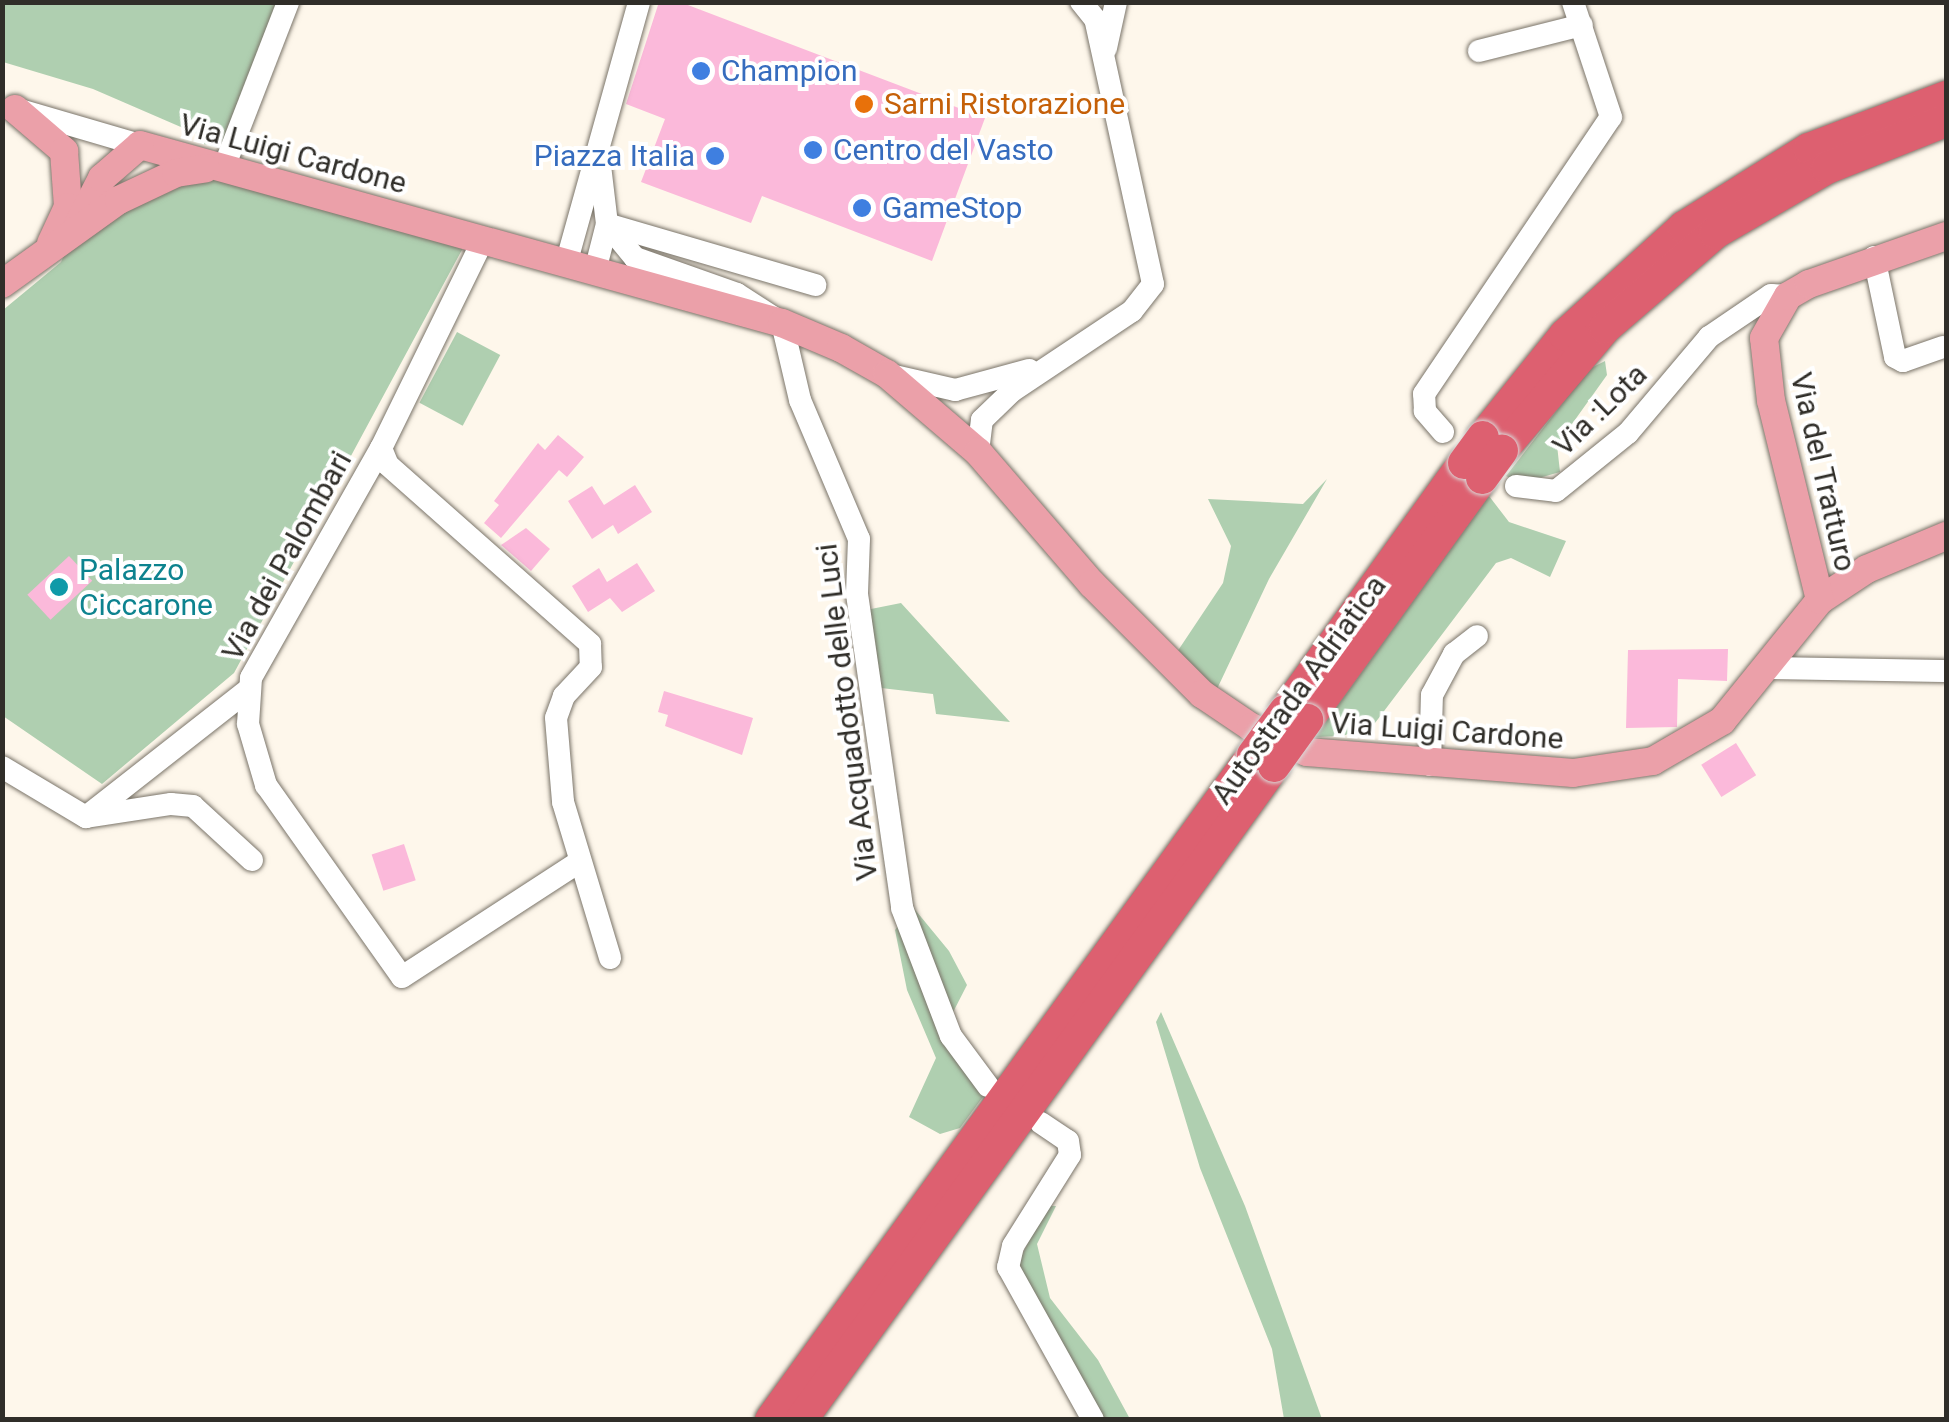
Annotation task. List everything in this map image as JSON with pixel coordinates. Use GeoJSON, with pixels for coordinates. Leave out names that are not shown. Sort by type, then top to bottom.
{"type":"FeatureCollection","features":[{"type":"Feature","properties":{"kind":"highway","name":"Autostrada Adriatica"},"geometry":{"type":"LineString","coordinates":[[772,1420],[1264,760],[1483,457],[1564,335],[1693,220],[1809,150],[1946,97]]}},
{"type":"Feature","properties":{"kind":"highway","name":"Autostrada Adriatica"},"geometry":{"type":"LineString","coordinates":[[1483,457],[1605,328],[1715,233],[1826,168],[1946,121]]}},
{"type":"Feature","properties":{"kind":"highway","name":"Autostrada Adriatica"},"geometry":{"type":"LineString","coordinates":[[801,1420],[1264,760]]}},
{"type":"Feature","properties":{"kind":"main road"},"geometry":{"type":"LineString","coordinates":[[9,107],[64,151],[68,207],[50,244]]}},
{"type":"Feature","properties":{"kind":"main road","name":"Via Luigi Cardone"},"geometry":{"type":"LineString","coordinates":[[140,145],[782,323],[887,374],[978,452],[1136,632],[1225,712],[1306,752],[1574,773],[1653,761],[1722,721],[1820,600],[1867,569],[1946,536]]}},
{"type":"Feature","properties":{"kind":"main road"},"geometry":{"type":"LineString","coordinates":[[119,200],[140,162],[140,145]]}},
{"type":"Feature","properties":{"kind":"main road"},"geometry":{"type":"LineString","coordinates":[[77,227],[102,178],[140,145]]}},
{"type":"Feature","properties":{"kind":"main road"},"geometry":{"type":"LineString","coordinates":[[2,284],[50,244],[119,200],[176,173],[218,168]]}},
{"type":"Feature","properties":{"kind":"main road"},"geometry":{"type":"LineString","coordinates":[[1788,296],[1874,258],[1946,236]]}},
{"type":"Feature","properties":{"kind":"main road","name":"Via del Tratturo"},"geometry":{"type":"LineString","coordinates":[[1788,296],[1764,338],[1771,401],[1820,600]]}},
{"type":"Feature","properties":{"kind":"street"},"geometry":{"type":"LineString","coordinates":[[218,168],[288,2]]}},
{"type":"Feature","properties":{"kind":"street"},"geometry":{"type":"LineString","coordinates":[[566,264],[639,2]]}},
{"type":"Feature","properties":{"kind":"street"},"geometry":{"type":"LineString","coordinates":[[944,423],[960,403],[1006,385],[1132,311],[1153,284],[1095,19],[1081,2]]}},
{"type":"Feature","properties":{"kind":"street"},"geometry":{"type":"LineString","coordinates":[[1104,56],[1116,2]]}},
{"type":"Feature","properties":{"kind":"street"},"geometry":{"type":"LineString","coordinates":[[1443,432],[1424,410],[1424,394],[1611,117],[1578,14],[1479,51]]}},
{"type":"Feature","properties":{"kind":"street","name":"Via Luigi Cardone"},"geometry":{"type":"LineString","coordinates":[[9,107],[140,145]]}},
{"type":"Feature","properties":{"kind":"street"},"geometry":{"type":"LineString","coordinates":[[595,272],[607,224],[597,144]]}},
{"type":"Feature","properties":{"kind":"street"},"geometry":{"type":"LineString","coordinates":[[607,224],[815,286]]}},
{"type":"Feature","properties":{"kind":"street","name":"Via Luigi Cardone"},"geometry":{"type":"LineString","coordinates":[[607,224],[635,258],[737,294],[782,323]]}},
{"type":"Feature","properties":{"kind":"street","name":"Via dei Palombari"},"geometry":{"type":"LineString","coordinates":[[482,240],[380,448],[250,689],[248,724],[266,784],[402,977],[579,862]]}},
{"type":"Feature","properties":{"kind":"street"},"geometry":{"type":"LineString","coordinates":[[1874,258],[1894,357],[1903,361],[1943,347]]}},
{"type":"Feature","properties":{"kind":"street","name":"Via :Lota"},"geometry":{"type":"LineString","coordinates":[[1516,486],[1556,490],[1628,433],[1710,338],[1771,295],[1788,296]]}},
{"type":"Feature","properties":{"kind":"street","name":"Via Acquadotto delle Luci"},"geometry":{"type":"LineString","coordinates":[[782,323],[806,440],[860,539],[858,594],[902,908],[950,1036],[988,1086]]}},
{"type":"Feature","properties":{"kind":"street"},"geometry":{"type":"LineString","coordinates":[[1710,338],[1732,331],[1764,338]]}},
{"type":"Feature","properties":{"kind":"street","name":"Via Luigi Cardone"},"geometry":{"type":"LineString","coordinates":[[887,374],[955,390],[1006,385]]}},
{"type":"Feature","properties":{"kind":"street"},"geometry":{"type":"LineString","coordinates":[[978,452],[982,420],[1006,385]]}},
{"type":"Feature","properties":{"kind":"street","name":"Via dei Palombari"},"geometry":{"type":"LineString","coordinates":[[380,448],[388,465],[590,644],[591,667],[564,696],[556,718],[563,802],[610,958]]}},
{"type":"Feature","properties":{"kind":"street"},"geometry":{"type":"LineString","coordinates":[[1430,764],[1432,695],[1454,654],[1477,636]]}},
{"type":"Feature","properties":{"kind":"street"},"geometry":{"type":"LineString","coordinates":[[1767,668],[1946,671]]}},
{"type":"Feature","properties":{"kind":"street"},"geometry":{"type":"LineString","coordinates":[[86,818],[250,689]]}},
{"type":"Feature","properties":{"kind":"street"},"geometry":{"type":"LineString","coordinates":[[2,767],[86,818],[171,804],[194,806],[252,860]]}},
{"type":"Feature","properties":{"kind":"street"},"geometry":{"type":"LineString","coordinates":[[1041,1123],[1072,1148],[1013,1246],[1008,1267],[1093,1420]]}},
{"type":"Feature","properties":{"kind":"green space"},"geometry":{"type":"Polygon","coordinates":[[[3,3],[284,3],[225,149],[199,143],[197,134],[93,89],[3,62],[3,3]]]}},
{"type":"Feature","properties":{"kind":"green space"},"geometry":{"type":"Polygon","coordinates":[[[200,169],[463,248],[234,673],[102,784],[3,716],[3,310],[61,262],[77,227],[200,169]]]}},
{"type":"Feature","properties":{"kind":"green space"},"geometry":{"type":"Polygon","coordinates":[[[457,332],[500,355],[463,426],[419,403],[457,332]]]}},
{"type":"Feature","properties":{"kind":"green space"},"geometry":{"type":"Polygon","coordinates":[[[1605,361],[1607,375],[1557,445],[1560,472],[1521,483],[1506,476],[1589,369],[1605,361]]]}},
{"type":"Feature","properties":{"kind":"green space"},"geometry":{"type":"Polygon","coordinates":[[[1327,479],[1269,579],[1217,689],[1177,652],[1223,583],[1231,546],[1208,499],[1303,504],[1327,479]]]}},
{"type":"Feature","properties":{"kind":"green space"},"geometry":{"type":"Polygon","coordinates":[[[1489,496],[1509,522],[1566,541],[1550,577],[1511,558],[1496,563],[1375,723],[1343,736],[1315,737],[1489,496]]]}},
{"type":"Feature","properties":{"kind":"green space"},"geometry":{"type":"Polygon","coordinates":[[[901,603],[1010,722],[936,714],[933,694],[881,688],[866,610],[901,603]]]}},
{"type":"Feature","properties":{"kind":"green space"},"geometry":{"type":"Polygon","coordinates":[[[912,906],[949,951],[967,985],[948,1022],[988,1090],[960,1128],[940,1134],[909,1117],[936,1058],[907,990],[895,930],[912,906]]]}},
{"type":"Feature","properties":{"kind":"green space"},"geometry":{"type":"Polygon","coordinates":[[[1161,1012],[1245,1206],[1322,1419],[1284,1419],[1272,1349],[1200,1168],[1156,1022],[1161,1012]]]}},
{"type":"Feature","properties":{"kind":"green space"},"geometry":{"type":"Polygon","coordinates":[[[1046,1206],[1056,1206],[1037,1244],[1050,1298],[1098,1360],[1130,1419],[1100,1419],[1016,1267],[1046,1206]]]}},
{"type":"Feature","properties":{"kind":"building","name":"Centro del Vasto"},"geometry":{"type":"Polygon","coordinates":[[[659,2],[680,2],[985,118],[932,261],[762,196],[751,223],[641,182],[665,119],[626,104],[659,2]]]}},
{"type":"Feature","properties":{"kind":"building"},"geometry":{"type":"Polygon","coordinates":[[[558,435],[584,457],[567,477],[559,470],[501,538],[484,523],[499,505],[494,501],[538,443],[545,450],[558,435]]]}},
{"type":"Feature","properties":{"kind":"building"},"geometry":{"type":"Polygon","coordinates":[[[635,485],[652,512],[618,534],[613,525],[592,539],[568,501],[592,486],[604,505],[635,485]]]}},
{"type":"Feature","properties":{"kind":"building"},"geometry":{"type":"Polygon","coordinates":[[[526,528],[550,549],[531,571],[501,545],[526,528]]]}},
{"type":"Feature","properties":{"kind":"building","name":"Palazzo Ciccarone"},"geometry":{"type":"Polygon","coordinates":[[[69,556],[92,581],[51,620],[27,595],[69,556]]]}},
{"type":"Feature","properties":{"kind":"building"},"geometry":{"type":"Polygon","coordinates":[[[637,563],[655,591],[622,612],[610,598],[588,612],[572,586],[599,568],[607,582],[637,563]]]}},
{"type":"Feature","properties":{"kind":"building"},"geometry":{"type":"Polygon","coordinates":[[[1728,649],[1727,681],[1678,679],[1677,727],[1626,728],[1628,650],[1728,649]]]}},
{"type":"Feature","properties":{"kind":"building"},"geometry":{"type":"Polygon","coordinates":[[[664,691],[753,718],[742,755],[665,726],[668,715],[658,712],[664,691]]]}},
{"type":"Feature","properties":{"kind":"building"},"geometry":{"type":"Polygon","coordinates":[[[1736,743],[1756,775],[1721,797],[1701,765],[1736,743]]]}},
{"type":"Feature","properties":{"kind":"building"},"geometry":{"type":"Polygon","coordinates":[[[404,844],[416,880],[383,891],[372,855],[404,844]]]}},
{"type":"Feature","properties":{"kind":"place","name":"Champion"},"geometry":{"type":"Point","coordinates":[701,71]}},
{"type":"Feature","properties":{"kind":"place","name":"Sarni Ristorazione"},"geometry":{"type":"Point","coordinates":[864,104]}},
{"type":"Feature","properties":{"kind":"place","name":"Centro del Vasto"},"geometry":{"type":"Point","coordinates":[813,150]}},
{"type":"Feature","properties":{"kind":"place","name":"Piazza Italia"},"geometry":{"type":"Point","coordinates":[715,156]}},
{"type":"Feature","properties":{"kind":"place","name":"GameStop"},"geometry":{"type":"Point","coordinates":[862,208]}},
{"type":"Feature","properties":{"kind":"place","name":"Palazzo Ciccarone"},"geometry":{"type":"Point","coordinates":[59,587]}}]}
